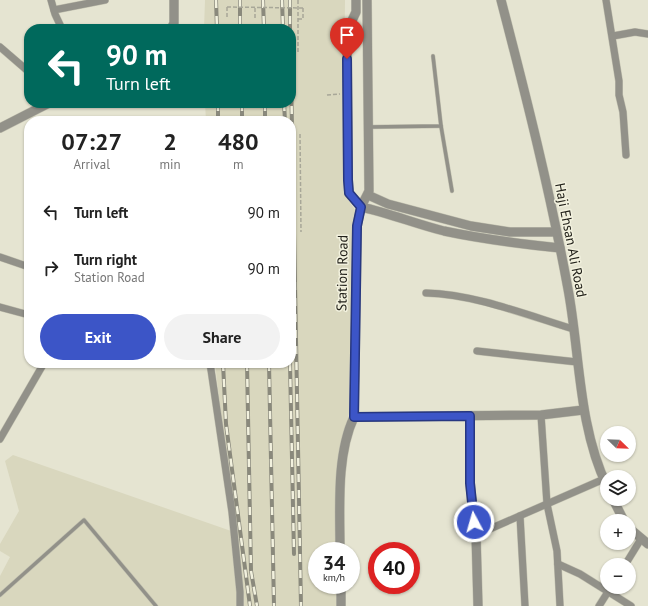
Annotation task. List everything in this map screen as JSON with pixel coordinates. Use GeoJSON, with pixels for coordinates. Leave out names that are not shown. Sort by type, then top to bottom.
{"type":"FeatureCollection","features":[{"type":"Feature","properties":{"kind":"street"},"geometry":{"type":"LineString","coordinates":[[51,0],[60,24]]}},
{"type":"Feature","properties":{"kind":"street"},"geometry":{"type":"LineString","coordinates":[[54,10],[105,0]]}},
{"type":"Feature","properties":{"kind":"street"},"geometry":{"type":"LineString","coordinates":[[174,0],[174,24]]}},
{"type":"Feature","properties":{"kind":"street"},"geometry":{"type":"LineString","coordinates":[[356,0],[356,12],[347,31],[349,193],[361,207],[382,211],[444,231],[507,242],[560,248]]}},
{"type":"Feature","properties":{"kind":"street"},"geometry":{"type":"LineString","coordinates":[[367,0],[368,195],[388,204],[471,226],[510,232],[556,232]]}},
{"type":"Feature","properties":{"kind":"street","name":"Haji Ehsan Ali Road"},"geometry":{"type":"LineString","coordinates":[[501,0],[524,86],[560,248],[568,290],[577,362],[582,384],[583,410],[601,470]]}},
{"type":"Feature","properties":{"kind":"street"},"geometry":{"type":"LineString","coordinates":[[606,0],[613,36],[619,81],[619,95],[623,112],[626,155]]}},
{"type":"Feature","properties":{"kind":"street"},"geometry":{"type":"LineString","coordinates":[[613,36],[635,32],[648,34]]}},
{"type":"Feature","properties":{"kind":"street"},"geometry":{"type":"LineString","coordinates":[[0,47],[24,68]]}},
{"type":"Feature","properties":{"kind":"street"},"geometry":{"type":"LineString","coordinates":[[0,128],[39,108]]}},
{"type":"Feature","properties":{"kind":"street","name":"Station Road"},"geometry":{"type":"LineString","coordinates":[[340,542],[342,470],[349,429],[354,417],[357,226],[361,207],[368,195]]}},
{"type":"Feature","properties":{"kind":"street"},"geometry":{"type":"LineString","coordinates":[[0,258],[24,265]]}},
{"type":"Feature","properties":{"kind":"street"},"geometry":{"type":"LineString","coordinates":[[426,293],[439,293],[486,303],[573,329]]}},
{"type":"Feature","properties":{"kind":"street"},"geometry":{"type":"LineString","coordinates":[[0,307],[24,314]]}},
{"type":"Feature","properties":{"kind":"street"},"geometry":{"type":"LineString","coordinates":[[477,351],[577,362]]}},
{"type":"Feature","properties":{"kind":"street"},"geometry":{"type":"LineString","coordinates":[[0,439],[41,368]]}},
{"type":"Feature","properties":{"kind":"street"},"geometry":{"type":"LineString","coordinates":[[211,368],[232,512],[240,606]]}},
{"type":"Feature","properties":{"kind":"street"},"geometry":{"type":"LineString","coordinates":[[354,417],[541,415],[583,410]]}},
{"type":"Feature","properties":{"kind":"street"},"geometry":{"type":"LineString","coordinates":[[541,415],[547,504],[554,531],[558,564],[560,606]]}},
{"type":"Feature","properties":{"kind":"street"},"geometry":{"type":"LineString","coordinates":[[470,416],[470,483],[476,535],[478,606]]}},
{"type":"Feature","properties":{"kind":"street"},"geometry":{"type":"LineString","coordinates":[[476,535],[547,504],[600,485]]}},
{"type":"Feature","properties":{"kind":"street"},"geometry":{"type":"LineString","coordinates":[[520,516],[525,606]]}},
{"type":"Feature","properties":{"kind":"street"},"geometry":{"type":"LineString","coordinates":[[631,558],[644,542],[636,535]]}},
{"type":"Feature","properties":{"kind":"street"},"geometry":{"type":"LineString","coordinates":[[558,564],[600,584]]}},
{"type":"Feature","properties":{"kind":"street"},"geometry":{"type":"LineString","coordinates":[[341,594],[341,606]]}},
{"type":"Feature","properties":{"kind":"street"},"geometry":{"type":"LineString","coordinates":[[599,606],[606,594]]}},
{"type":"Feature","properties":{"kind":"street"},"geometry":{"type":"LineString","coordinates":[[615,594],[630,606]]}},
{"type":"Feature","properties":{"kind":"lane"},"geometry":{"type":"LineString","coordinates":[[433,56],[441,126],[452,191]]}},
{"type":"Feature","properties":{"kind":"lane"},"geometry":{"type":"LineString","coordinates":[[368,127],[441,126]]}},
{"type":"Feature","properties":{"kind":"lane"},"geometry":{"type":"LineString","coordinates":[[0,595],[84,520],[156,606]]}},
{"type":"Feature","properties":{"kind":"path"},"geometry":{"type":"LineString","coordinates":[[298,0],[298,52]]}},
{"type":"Feature","properties":{"kind":"path"},"geometry":{"type":"LineString","coordinates":[[227,17],[227,7],[302,8],[303,19],[298,19]]}},
{"type":"Feature","properties":{"kind":"path"},"geometry":{"type":"LineString","coordinates":[[255,8],[255,20]]}},
{"type":"Feature","properties":{"kind":"path"},"geometry":{"type":"LineString","coordinates":[[327,95],[348,94]]}},
{"type":"Feature","properties":{"kind":"path"},"geometry":{"type":"LineString","coordinates":[[300,134],[301,232]]}},
{"type":"Feature","properties":{"kind":"shaded area"},"geometry":{"type":"Polygon","coordinates":[[[205,0],[345,0],[343,192],[355,210],[349,413],[338,468],[338,542],[308,542],[308,594],[337,594],[337,606],[243,606],[216,368],[296,368],[296,116],[206,116],[205,108],[296,108],[296,24],[204,24],[205,0]]]}},
{"type":"Feature","properties":{"kind":"shaded area"},"geometry":{"type":"Polygon","coordinates":[[[13,455],[234,532],[240,606],[0,606],[0,576],[10,557],[0,551],[0,544],[19,511],[5,461],[13,455]]]}},
{"type":"Feature","properties":{"kind":"railway"},"geometry":{"type":"LineString","coordinates":[[216,0],[217,24]]}},
{"type":"Feature","properties":{"kind":"railway"},"geometry":{"type":"LineString","coordinates":[[240,0],[240,24]]}},
{"type":"Feature","properties":{"kind":"railway"},"geometry":{"type":"LineString","coordinates":[[263,0],[264,24]]}},
{"type":"Feature","properties":{"kind":"railway"},"geometry":{"type":"LineString","coordinates":[[282,0],[283,24]]}},
{"type":"Feature","properties":{"kind":"railway"},"geometry":{"type":"LineString","coordinates":[[290,0],[290,24]]}},
{"type":"Feature","properties":{"kind":"railway"},"geometry":{"type":"LineString","coordinates":[[218,108],[218,116]]}},
{"type":"Feature","properties":{"kind":"railway"},"geometry":{"type":"LineString","coordinates":[[242,108],[242,116]]}},
{"type":"Feature","properties":{"kind":"railway"},"geometry":{"type":"LineString","coordinates":[[265,108],[265,116]]}},
{"type":"Feature","properties":{"kind":"railway"},"geometry":{"type":"LineString","coordinates":[[284,108],[285,116]]}},
{"type":"Feature","properties":{"kind":"railway"},"geometry":{"type":"LineString","coordinates":[[292,108],[292,116]]}},
{"type":"Feature","properties":{"kind":"railway"},"geometry":{"type":"LineString","coordinates":[[296,340],[301,606]]}},
{"type":"Feature","properties":{"kind":"railway"},"geometry":{"type":"LineString","coordinates":[[223,368],[226,424],[250,606]]}},
{"type":"Feature","properties":{"kind":"railway"},"geometry":{"type":"LineString","coordinates":[[247,368],[251,571],[257,606]]}},
{"type":"Feature","properties":{"kind":"railway"},"geometry":{"type":"LineString","coordinates":[[269,368],[274,606]]}},
{"type":"Feature","properties":{"kind":"railway"},"geometry":{"type":"LineString","coordinates":[[290,368],[294,554]]}},
{"type":"Feature","properties":{"kind":"route"},"geometry":{"type":"LineString","coordinates":[[347,59],[349,193],[361,207],[357,226],[354,417],[470,416],[470,483],[474,522]]}}]}
